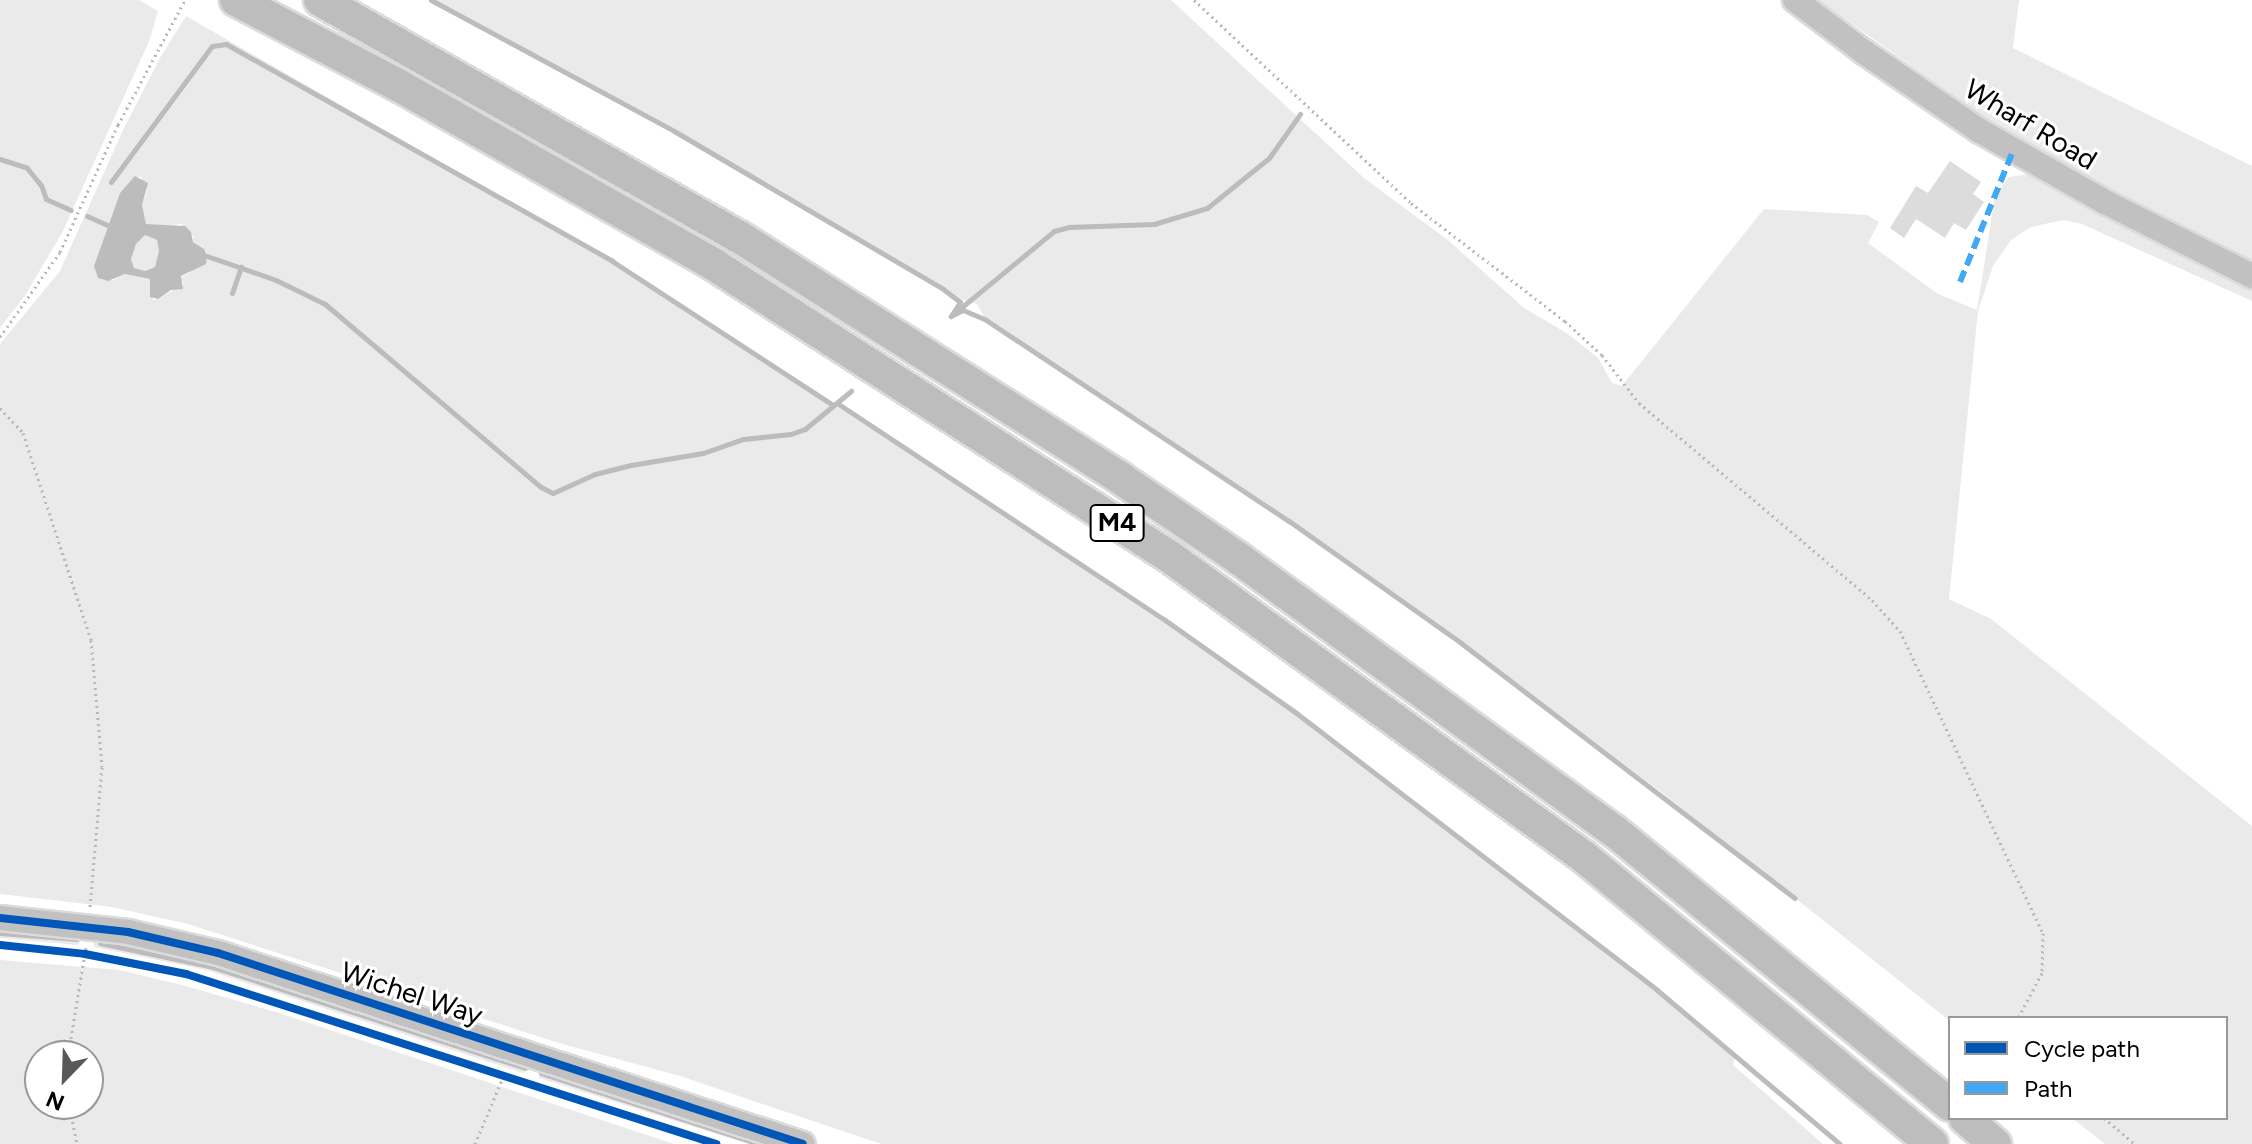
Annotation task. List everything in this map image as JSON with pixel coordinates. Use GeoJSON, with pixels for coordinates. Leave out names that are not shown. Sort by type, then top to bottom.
{"type":"FeatureCollection","features":[{"type":"Feature","properties":{"kind":"highway","name":"M4"},"geometry":{"type":"LineString","coordinates":[[236,0],[439,108],[713,264],[1170,557],[1584,857],[1932,1144]]}},
{"type":"Feature","properties":{"kind":"highway","name":"M4"},"geometry":{"type":"LineString","coordinates":[[320,0],[741,238],[877,321],[1120,478],[1238,558],[1613,830],[1948,1103]]}},
{"type":"Feature","properties":{"kind":"highway"},"geometry":{"type":"LineString","coordinates":[[1967,1120],[1995,1144]]}},
{"type":"Feature","properties":{"kind":"street","name":"Wharf Road"},"geometry":{"type":"LineString","coordinates":[[1795,0],[1864,52],[2002,144],[2119,209],[2252,276]]}},
{"type":"Feature","properties":{"kind":"street","name":"Wichel Way"},"geometry":{"type":"LineString","coordinates":[[0,918],[128,932],[218,953],[803,1144]]}},
{"type":"Feature","properties":{"kind":"path"},"geometry":{"type":"LineString","coordinates":[[0,337],[60,252],[118,125],[185,0]]}},
{"type":"Feature","properties":{"kind":"path"},"geometry":{"type":"LineString","coordinates":[[1194,0],[1411,203],[1565,321],[1602,355],[1639,403],[1872,600],[1900,631],[2043,933],[2042,973],[2019,1016]]}},
{"type":"Feature","properties":{"kind":"path"},"geometry":{"type":"LineString","coordinates":[[0,408],[23,433],[91,640],[102,767],[90,911]]}},
{"type":"Feature","properties":{"kind":"path"},"geometry":{"type":"LineString","coordinates":[[70,952],[100,956]]}},
{"type":"Feature","properties":{"kind":"path"},"geometry":{"type":"LineString","coordinates":[[71,1040],[85,954]]}},
{"type":"Feature","properties":{"kind":"path"},"geometry":{"type":"LineString","coordinates":[[491,1071],[516,1079]]}},
{"type":"Feature","properties":{"kind":"path"},"geometry":{"type":"LineString","coordinates":[[475,1144],[504,1075]]}},
{"type":"Feature","properties":{"kind":"path"},"geometry":{"type":"LineString","coordinates":[[72,1120],[77,1144]]}},
{"type":"Feature","properties":{"kind":"path"},"geometry":{"type":"LineString","coordinates":[[2106,1120],[2135,1144]]}},
{"type":"Feature","properties":{"kind":"shaded area"},"geometry":{"type":"Polygon","coordinates":[[[0,0],[139,0],[158,11],[150,39],[63,231],[26,294],[0,328],[0,0]]]}},
{"type":"Feature","properties":{"kind":"shaded area"},"geometry":{"type":"Polygon","coordinates":[[[431,0],[1171,0],[1364,178],[1449,241],[1524,308],[1568,334],[1598,358],[1612,383],[1622,386],[1764,209],[1867,215],[1879,222],[1868,243],[1938,294],[1977,310],[1995,196],[2009,177],[2030,174],[2188,259],[2252,289],[2252,301],[2082,224],[2063,220],[2031,227],[2011,240],[1993,266],[1978,311],[1949,599],[1991,619],[2252,826],[2252,1144],[2105,1144],[2075,1120],[2228,1120],[2228,1016],[1948,1016],[1948,1019],[1660,791],[1461,643],[1273,510],[986,320],[977,304],[958,298],[674,131],[431,0]]]}},
{"type":"Feature","properties":{"kind":"shaded area"},"geometry":{"type":"Polygon","coordinates":[[[1818,0],[2019,0],[2013,48],[2252,166],[2252,263],[2120,198],[1998,127],[1818,0]]]}},
{"type":"Feature","properties":{"kind":"shaded area"},"geometry":{"type":"Polygon","coordinates":[[[186,16],[612,261],[833,405],[840,405],[894,439],[1165,620],[1437,818],[1657,990],[1735,1057],[1733,1065],[1823,1144],[881,1144],[680,1076],[559,1043],[188,924],[112,907],[0,894],[0,344],[60,271],[122,132],[160,58],[186,16]],[[135,177],[120,193],[94,266],[102,280],[113,280],[125,274],[150,279],[153,300],[184,284],[180,278],[191,272],[204,249],[193,242],[193,236],[181,224],[157,227],[146,224],[142,205],[147,190],[141,177],[135,177]]]}},
{"type":"Feature","properties":{"kind":"shaded area"},"geometry":{"type":"Polygon","coordinates":[[[135,176],[148,183],[142,205],[146,224],[185,226],[191,232],[193,242],[204,249],[206,264],[181,276],[183,289],[171,290],[158,299],[150,297],[150,279],[125,274],[108,281],[98,278],[94,266],[120,193],[135,176]],[[145,235],[136,244],[131,259],[134,268],[145,271],[155,267],[159,251],[157,240],[145,235]]]}},
{"type":"Feature","properties":{"kind":"shaded area"},"geometry":{"type":"Polygon","coordinates":[[[145,235],[157,240],[159,251],[155,267],[144,271],[134,268],[131,259],[136,244],[145,235]]]}},
{"type":"Feature","properties":{"kind":"shaded area"},"geometry":{"type":"Polygon","coordinates":[[[0,929],[83,934],[78,945],[0,938],[0,929]]]}},
{"type":"Feature","properties":{"kind":"shaded area"},"geometry":{"type":"Polygon","coordinates":[[[93,936],[207,961],[531,1065],[523,1073],[206,970],[94,947],[93,936]]]}},
{"type":"Feature","properties":{"kind":"shaded area"},"geometry":{"type":"Polygon","coordinates":[[[0,960],[119,970],[182,985],[276,1012],[674,1144],[0,1144],[0,960]]]}},
{"type":"Feature","properties":{"kind":"shaded area"},"geometry":{"type":"Polygon","coordinates":[[[538,1067],[776,1144],[748,1144],[539,1078],[538,1067]]]}},
{"type":"Feature","properties":{"kind":"building"},"geometry":{"type":"Polygon","coordinates":[[[1950,161],[1981,182],[1973,194],[1984,202],[1966,230],[1954,223],[1945,238],[1916,219],[1904,238],[1890,228],[1916,186],[1928,193],[1950,161]]]}},
{"type":"Feature","properties":{"kind":"waterway"},"geometry":{"type":"LineString","coordinates":[[431,0],[674,131],[943,289],[960,302],[951,316]]}},
{"type":"Feature","properties":{"kind":"waterway"},"geometry":{"type":"LineString","coordinates":[[111,182],[212,46],[226,44],[612,261],[833,405]]}},
{"type":"Feature","properties":{"kind":"waterway"},"geometry":{"type":"LineString","coordinates":[[957,311],[1054,231],[1069,227],[1154,224],[1207,208],[1269,158],[1300,114]]}},
{"type":"Feature","properties":{"kind":"waterway"},"geometry":{"type":"LineString","coordinates":[[0,159],[27,168],[41,185],[46,199],[71,210]]}},
{"type":"Feature","properties":{"kind":"waterway"},"geometry":{"type":"LineString","coordinates":[[87,216],[109,226]]}},
{"type":"Feature","properties":{"kind":"waterway"},"geometry":{"type":"LineString","coordinates":[[207,256],[276,280],[325,304],[541,487],[553,493],[595,474],[631,465],[703,453],[743,439],[791,434],[805,429],[851,391]]}},
{"type":"Feature","properties":{"kind":"waterway"},"geometry":{"type":"LineString","coordinates":[[232,293],[241,267]]}},
{"type":"Feature","properties":{"kind":"waterway"},"geometry":{"type":"LineString","coordinates":[[951,316],[963,310],[986,320],[1289,521],[1461,643],[1795,898]]}},
{"type":"Feature","properties":{"kind":"waterway"},"geometry":{"type":"LineString","coordinates":[[840,405],[1165,620],[1295,712],[1657,990],[1840,1144]]}},
{"type":"Feature","properties":{"kind":"waterway"},"geometry":{"type":"LineString","coordinates":[[0,933],[77,939]]}},
{"type":"Feature","properties":{"kind":"waterway"},"geometry":{"type":"LineString","coordinates":[[100,943],[213,967],[525,1068]]}},
{"type":"Feature","properties":{"kind":"waterway"},"geometry":{"type":"LineString","coordinates":[[541,1073],[760,1144]]}},
{"type":"Feature","properties":{"kind":"marked path"},"geometry":{"type":"LineString","coordinates":[[1960,282],[2013,151]]}},
{"type":"Feature","properties":{"kind":"cycle path"},"geometry":{"type":"LineString","coordinates":[[0,918],[128,932],[218,953],[803,1144]]}},
{"type":"Feature","properties":{"kind":"cycle path"},"geometry":{"type":"LineString","coordinates":[[0,945],[85,954],[186,974],[716,1144]]}}]}
